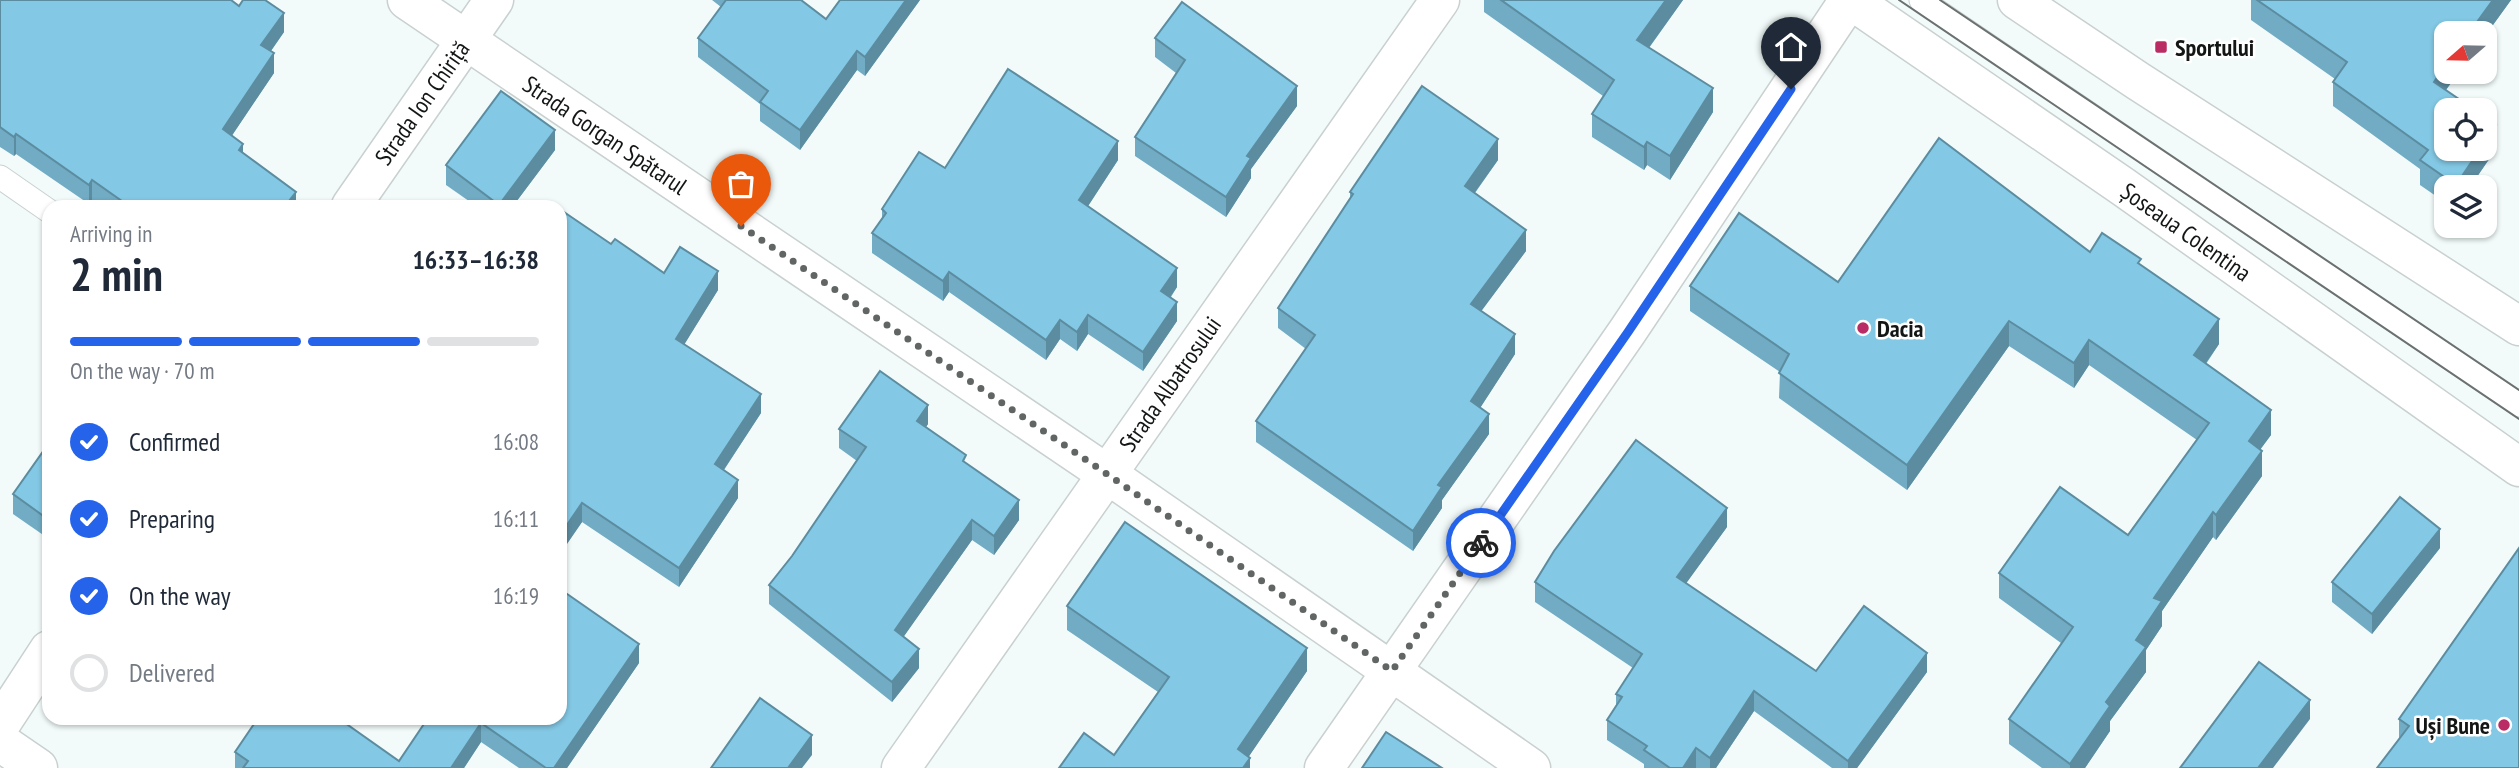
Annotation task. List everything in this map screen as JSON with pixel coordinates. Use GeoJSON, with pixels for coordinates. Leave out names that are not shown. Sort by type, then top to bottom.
{"type":"FeatureCollection","features":[{"type":"Feature","properties":{"kind":"street","name":"Strada Gorgan Spătarul"},"geometry":{"type":"LineString","coordinates":[[407,0],[1107,474],[1531,768]]}},
{"type":"Feature","properties":{"kind":"street","name":"Strada Ion Chiriță"},"geometry":{"type":"LineString","coordinates":[[355,200],[494,0]]}},
{"type":"Feature","properties":{"kind":"street","name":"Strada Albatrosului"},"geometry":{"type":"LineString","coordinates":[[901,768],[1440,0]]}},
{"type":"Feature","properties":{"kind":"street","name":"Șoseaua Colentina"},"geometry":{"type":"LineString","coordinates":[[1850,0],[2122,186],[2519,467]]}},
{"type":"Feature","properties":{"kind":"street"},"geometry":{"type":"LineString","coordinates":[[1324,768],[1628,332],[1850,0]]}},
{"type":"Feature","properties":{"kind":"street"},"geometry":{"type":"LineString","coordinates":[[2017,0],[2519,326]]}},
{"type":"Feature","properties":{"kind":"street"},"geometry":{"type":"LineString","coordinates":[[0,724],[42,661]]}},
{"type":"Feature","properties":{"kind":"street"},"geometry":{"type":"LineString","coordinates":[[0,742],[37,768]]}},
{"type":"Feature","properties":{"kind":"lane"},"geometry":{"type":"LineString","coordinates":[[1921,0],[2519,405]]}},
{"type":"Feature","properties":{"kind":"lane"},"geometry":{"type":"LineString","coordinates":[[0,177],[42,206]]}},
{"type":"Feature","properties":{"kind":"building"},"geometry":{"type":"Polygon","coordinates":[[[0,0],[231,0],[239,6],[243,0],[265,0],[284,13],[261,45],[274,53],[223,129],[243,144],[239,150],[296,192],[290,200],[120,200],[92,180],[89,185],[16,134],[14,137],[0,127],[0,0]]]}},
{"type":"Feature","properties":{"kind":"building"},"geometry":{"type":"Polygon","coordinates":[[[726,0],[801,0],[826,19],[840,0],[906,0],[865,57],[857,51],[800,130],[760,102],[768,91],[698,38],[726,0]]]}},
{"type":"Feature","properties":{"kind":"building"},"geometry":{"type":"Polygon","coordinates":[[[1501,0],[1666,0],[1637,40],[1713,88],[1670,156],[1647,142],[1644,147],[1592,114],[1614,80],[1501,0]]]}},
{"type":"Feature","properties":{"kind":"building"},"geometry":{"type":"Polygon","coordinates":[[[2257,0],[2493,0],[2478,21],[2434,21],[2434,84],[2457,98],[2434,98],[2434,161],[2472,161],[2463,175],[2442,175],[2420,160],[2428,150],[2333,82],[2347,62],[2257,0]]]}},
{"type":"Feature","properties":{"kind":"building"},"geometry":{"type":"Polygon","coordinates":[[[1182,2],[1297,86],[1247,156],[1251,158],[1226,197],[1135,137],[1185,60],[1155,38],[1182,2]]]}},
{"type":"Feature","properties":{"kind":"building"},"geometry":{"type":"Polygon","coordinates":[[[1008,69],[1118,141],[1079,200],[1177,268],[1161,291],[1177,302],[1143,352],[1088,315],[1077,332],[1060,320],[1046,340],[949,272],[943,281],[872,233],[886,213],[882,209],[919,152],[945,168],[1008,69]]]}},
{"type":"Feature","properties":{"kind":"building"},"geometry":{"type":"Polygon","coordinates":[[[1422,86],[1498,139],[1465,186],[1526,230],[1471,304],[1515,334],[1471,401],[1489,414],[1438,485],[1442,487],[1413,531],[1256,421],[1315,335],[1278,308],[1353,194],[1350,192],[1422,86]]]}},
{"type":"Feature","properties":{"kind":"building"},"geometry":{"type":"Polygon","coordinates":[[[501,91],[555,130],[503,200],[492,200],[446,165],[501,91]]]}},
{"type":"Feature","properties":{"kind":"building"},"geometry":{"type":"Polygon","coordinates":[[[1939,138],[2090,252],[2102,233],[2141,259],[2138,263],[2219,319],[2194,355],[2271,410],[2249,441],[2262,451],[2216,515],[2213,512],[2154,598],[2162,601],[2136,640],[2146,647],[2106,702],[2110,706],[2070,764],[2009,719],[2073,627],[1999,573],[2060,487],[2128,535],[2209,423],[2089,340],[2074,363],[2009,321],[1907,465],[1779,373],[1789,354],[1690,286],[1739,213],[1838,282],[1939,138]]]}},
{"type":"Feature","properties":{"kind":"building"},"geometry":{"type":"Polygon","coordinates":[[[567,214],[611,244],[615,239],[664,273],[680,247],[718,271],[676,339],[761,394],[715,464],[738,480],[679,568],[582,503],[567,525],[567,214]]]}},
{"type":"Feature","properties":{"kind":"building"},"geometry":{"type":"Polygon","coordinates":[[[880,371],[928,405],[917,421],[966,455],[963,461],[1019,500],[994,536],[972,520],[895,630],[919,649],[892,682],[769,585],[792,556],[866,447],[839,429],[880,371]]]}},
{"type":"Feature","properties":{"kind":"building"},"geometry":{"type":"Polygon","coordinates":[[[1636,440],[1727,508],[1677,577],[1816,671],[1864,606],[1927,653],[1848,761],[1754,691],[1710,758],[1696,748],[1683,768],[1670,768],[1644,750],[1647,746],[1607,720],[1622,697],[1616,694],[1642,654],[1535,582],[1554,551],[1636,440]]]}},
{"type":"Feature","properties":{"kind":"building"},"geometry":{"type":"Polygon","coordinates":[[[42,453],[42,515],[13,494],[42,453]]]}},
{"type":"Feature","properties":{"kind":"building"},"geometry":{"type":"Polygon","coordinates":[[[2400,497],[2440,529],[2372,614],[2332,582],[2400,497]]]}},
{"type":"Feature","properties":{"kind":"building"},"geometry":{"type":"Polygon","coordinates":[[[1125,522],[1307,648],[1238,749],[1250,758],[1243,768],[1059,768],[1084,733],[1114,755],[1169,677],[1067,606],[1125,522]]]}},
{"type":"Feature","properties":{"kind":"building"},"geometry":{"type":"Polygon","coordinates":[[[2519,548],[2519,768],[2377,768],[2409,726],[2399,719],[2519,548]]]}},
{"type":"Feature","properties":{"kind":"building"},"geometry":{"type":"Polygon","coordinates":[[[567,594],[639,644],[554,768],[546,768],[484,725],[567,725],[567,594]]]}},
{"type":"Feature","properties":{"kind":"building"},"geometry":{"type":"Polygon","coordinates":[[[2259,662],[2310,700],[2258,768],[2180,768],[2259,662]]]}},
{"type":"Feature","properties":{"kind":"building"},"geometry":{"type":"Polygon","coordinates":[[[760,698],[812,735],[788,768],[711,768],[760,698]]]}},
{"type":"Feature","properties":{"kind":"building"},"geometry":{"type":"Polygon","coordinates":[[[253,725],[348,725],[399,761],[423,725],[480,725],[451,768],[243,768],[248,761],[235,752],[253,725]]]}},
{"type":"Feature","properties":{"kind":"building"},"geometry":{"type":"Polygon","coordinates":[[[1386,732],[1442,768],[1362,768],[1386,732]]]}},
{"type":"Feature","properties":{"kind":"tram line"},"geometry":{"type":"LineString","coordinates":[[1899,0],[2519,419]]}},
{"type":"Feature","properties":{"kind":"tram line"},"geometry":{"type":"LineString","coordinates":[[1940,0],[2519,390]]}},
{"type":"Feature","properties":{"kind":"way so far"},"geometry":{"type":"LineString","coordinates":[[741,226],[1392,671],[1481,543]]}},
{"type":"Feature","properties":{"kind":"place","name":"Sportului"},"geometry":{"type":"Point","coordinates":[2161,47]}},
{"type":"Feature","properties":{"kind":"place","name":"Dacia"},"geometry":{"type":"Point","coordinates":[1863,328]}},
{"type":"Feature","properties":{"kind":"place","name":"Uși Bune"},"geometry":{"type":"Point","coordinates":[2504,725]}},
{"type":"Feature","properties":{"kind":"route"},"geometry":{"type":"LineString","coordinates":[[1481,543],[1628,332],[1791,89]]}}]}
